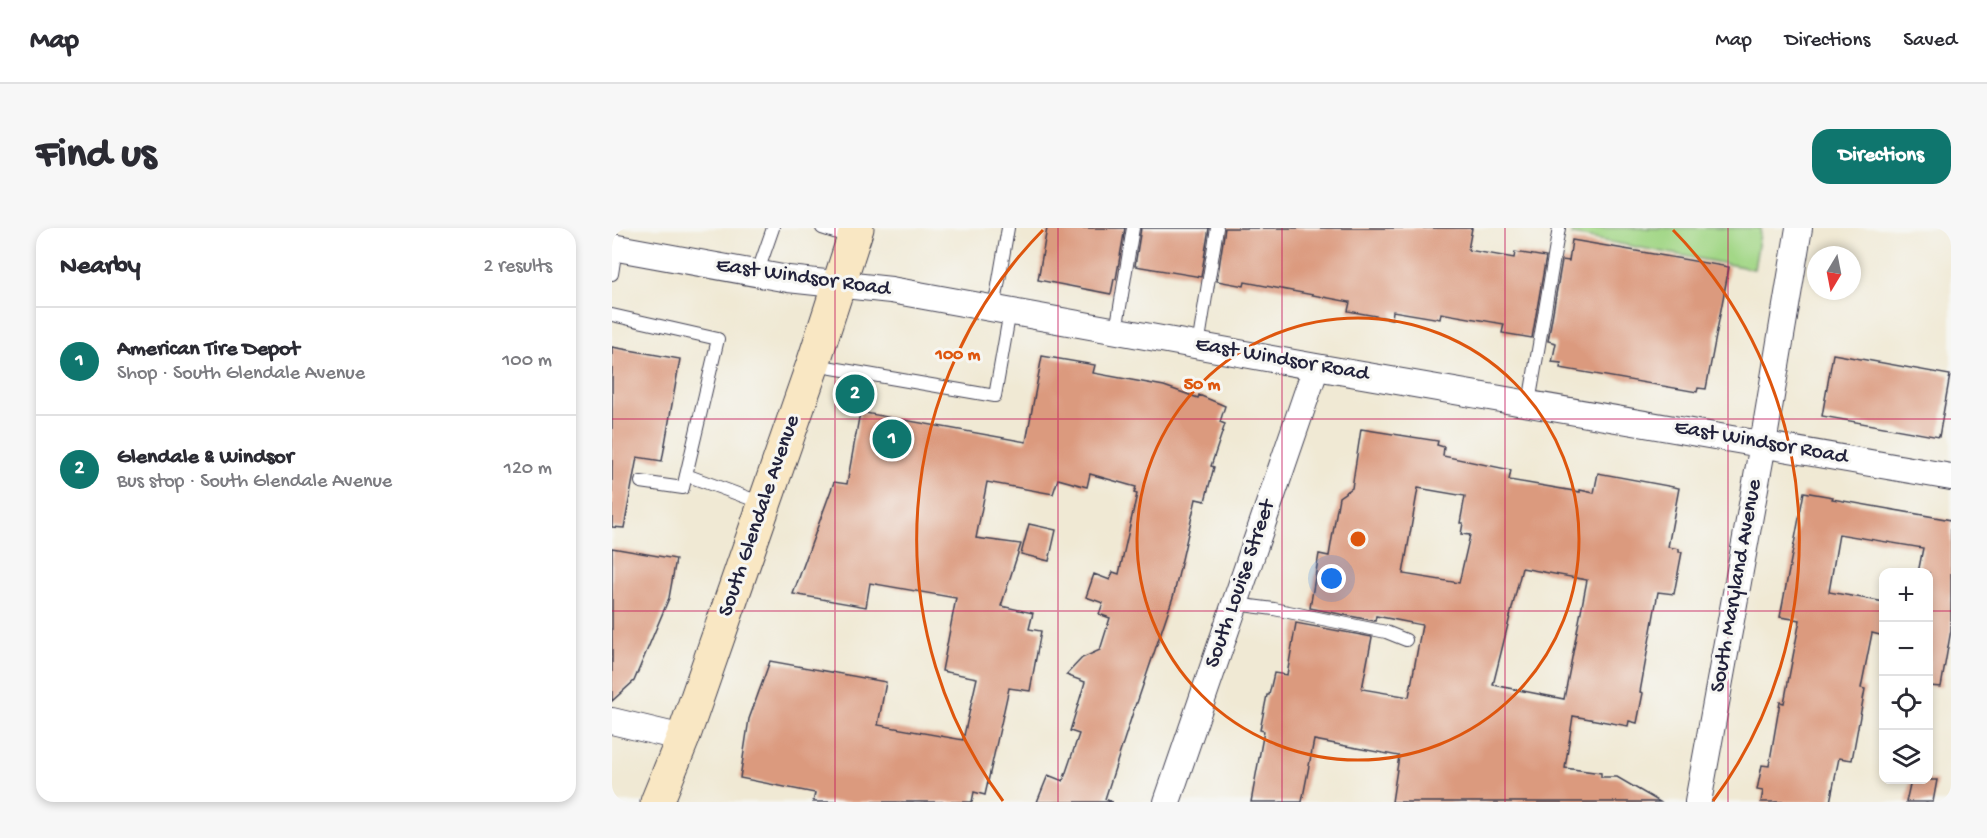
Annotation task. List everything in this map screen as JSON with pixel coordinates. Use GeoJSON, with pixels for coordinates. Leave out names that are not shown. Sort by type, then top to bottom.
{"type":"FeatureCollection","features":[{"type":"Feature","properties":{"kind":"main road","name":"South Glendale Avenue"},"geometry":{"type":"LineString","coordinates":[[657,802],[683,738],[856,233]]}},
{"type":"Feature","properties":{"kind":"street","name":"South Maryland Avenue"},"geometry":{"type":"LineString","coordinates":[[1698,802],[1763,444],[1799,228]]}},
{"type":"Feature","properties":{"kind":"street","name":"East Windsor Road"},"geometry":{"type":"LineString","coordinates":[[614,248],[788,279],[839,283],[1002,310],[1951,477]]}},
{"type":"Feature","properties":{"kind":"street","name":"South Louise Street"},"geometry":{"type":"LineString","coordinates":[[1167,802],[1316,367]]}},
{"type":"Feature","properties":{"kind":"street"},"geometry":{"type":"LineString","coordinates":[[612,721],[683,738]]}},
{"type":"Feature","properties":{"kind":"lane"},"geometry":{"type":"LineString","coordinates":[[757,274],[773,228]]}},
{"type":"Feature","properties":{"kind":"lane"},"geometry":{"type":"LineString","coordinates":[[822,228],[856,233]]}},
{"type":"Feature","properties":{"kind":"lane"},"geometry":{"type":"LineString","coordinates":[[813,364],[995,396],[1008,228]]}},
{"type":"Feature","properties":{"kind":"lane"},"geometry":{"type":"LineString","coordinates":[[1116,331],[1134,228]]}},
{"type":"Feature","properties":{"kind":"lane"},"geometry":{"type":"LineString","coordinates":[[1198,346],[1217,228]]}},
{"type":"Feature","properties":{"kind":"lane"},"geometry":{"type":"LineString","coordinates":[[1529,404],[1559,228]]}},
{"type":"Feature","properties":{"kind":"lane"},"geometry":{"type":"LineString","coordinates":[[612,274],[614,248]]}},
{"type":"Feature","properties":{"kind":"lane"},"geometry":{"type":"LineString","coordinates":[[612,315],[718,339],[683,488],[640,482]]}},
{"type":"Feature","properties":{"kind":"lane"},"geometry":{"type":"LineString","coordinates":[[686,474],[763,503]]}},
{"type":"Feature","properties":{"kind":"lane"},"geometry":{"type":"LineString","coordinates":[[1235,604],[1274,609],[1386,632],[1406,640]]}},
{"type":"Feature","properties":{"kind":"green space"},"geometry":{"type":"Polygon","coordinates":[[[1573,228],[1761,228],[1754,269],[1572,235],[1573,228]]]}},
{"type":"Feature","properties":{"kind":"building"},"geometry":{"type":"Polygon","coordinates":[[[1047,228],[1125,228],[1111,294],[1038,280],[1047,228]]]}},
{"type":"Feature","properties":{"kind":"building"},"geometry":{"type":"Polygon","coordinates":[[[1141,228],[1209,228],[1201,277],[1135,266],[1141,228]]]}},
{"type":"Feature","properties":{"kind":"building"},"geometry":{"type":"Polygon","coordinates":[[[1225,228],[1472,228],[1468,250],[1514,258],[1515,252],[1546,257],[1532,338],[1502,333],[1504,324],[1441,313],[1440,319],[1393,311],[1392,319],[1348,311],[1350,302],[1245,282],[1244,286],[1217,281],[1225,228]]]}},
{"type":"Feature","properties":{"kind":"building"},"geometry":{"type":"Polygon","coordinates":[[[1572,240],[1729,267],[1706,389],[1698,388],[1697,392],[1560,368],[1561,363],[1552,362],[1556,343],[1548,341],[1562,260],[1569,261],[1572,240]]]}},
{"type":"Feature","properties":{"kind":"building"},"geometry":{"type":"Polygon","coordinates":[[[612,347],[680,359],[662,461],[637,457],[624,528],[612,527],[612,347]]]}},
{"type":"Feature","properties":{"kind":"building"},"geometry":{"type":"Polygon","coordinates":[[[1833,354],[1950,375],[1939,437],[1822,416],[1833,354]]]}},
{"type":"Feature","properties":{"kind":"building"},"geometry":{"type":"Polygon","coordinates":[[[1042,356],[1095,365],[1093,373],[1164,386],[1198,398],[1199,395],[1225,406],[1220,422],[1225,424],[1211,466],[1214,467],[1205,501],[1196,499],[1174,594],[1105,799],[1112,802],[1037,802],[1048,775],[1063,781],[1079,734],[1070,731],[1085,682],[1066,675],[1082,658],[1100,650],[1110,618],[1099,614],[1103,603],[1086,597],[1094,574],[1110,580],[1113,572],[1119,574],[1137,494],[1134,493],[1136,487],[1090,474],[1087,487],[1058,479],[1053,494],[987,482],[976,538],[1021,544],[1001,606],[1033,613],[1029,629],[1041,631],[1030,691],[1009,688],[985,795],[974,792],[972,802],[813,802],[815,793],[740,778],[749,719],[770,661],[886,682],[878,725],[963,740],[977,678],[942,671],[956,598],[870,583],[866,607],[793,594],[834,482],[847,484],[860,412],[1026,442],[1042,356]]]}},
{"type":"Feature","properties":{"kind":"building"},"geometry":{"type":"Polygon","coordinates":[[[1361,429],[1438,441],[1437,445],[1444,447],[1443,456],[1511,470],[1509,480],[1594,493],[1598,473],[1679,488],[1668,547],[1679,549],[1679,552],[1682,552],[1674,594],[1658,592],[1640,692],[1643,693],[1637,723],[1629,721],[1628,726],[1573,716],[1565,768],[1601,773],[1601,777],[1617,777],[1660,802],[1392,802],[1399,756],[1314,740],[1302,802],[1251,802],[1264,731],[1260,730],[1267,695],[1269,695],[1274,673],[1287,675],[1296,623],[1372,637],[1362,689],[1409,697],[1422,625],[1376,616],[1375,621],[1310,608],[1319,554],[1329,556],[1339,497],[1352,488],[1361,429]],[[1418,488],[1403,574],[1459,583],[1470,535],[1461,534],[1463,523],[1460,523],[1465,496],[1418,488]],[[1522,568],[1493,685],[1564,699],[1587,580],[1522,568]]]}},
{"type":"Feature","properties":{"kind":"building"},"geometry":{"type":"Polygon","coordinates":[[[1804,492],[1951,520],[1951,630],[1941,687],[1933,686],[1933,568],[1919,568],[1923,548],[1839,534],[1829,592],[1879,601],[1879,635],[1872,633],[1861,688],[1865,689],[1852,760],[1839,758],[1830,802],[1761,802],[1763,791],[1757,790],[1762,765],[1769,766],[1780,702],[1784,703],[1800,620],[1780,617],[1804,492]]]}},
{"type":"Feature","properties":{"kind":"building"},"geometry":{"type":"Polygon","coordinates":[[[1029,524],[1056,530],[1049,561],[1021,554],[1029,524]]]}},
{"type":"Feature","properties":{"kind":"building"},"geometry":{"type":"Polygon","coordinates":[[[612,548],[676,559],[669,598],[634,681],[612,701],[612,548]]]}},
{"type":"Feature","properties":{"kind":"building"},"geometry":{"type":"Polygon","coordinates":[[[1933,780],[1937,780],[1933,802],[1906,802],[1910,784],[1933,784],[1933,780]]]}},
{"type":"Feature","properties":{"kind":"place","name":"Glendale & Windsor"},"geometry":{"type":"Point","coordinates":[855,394]}},
{"type":"Feature","properties":{"kind":"place","name":"American Tire Depot"},"geometry":{"type":"Point","coordinates":[892,439]}}]}
